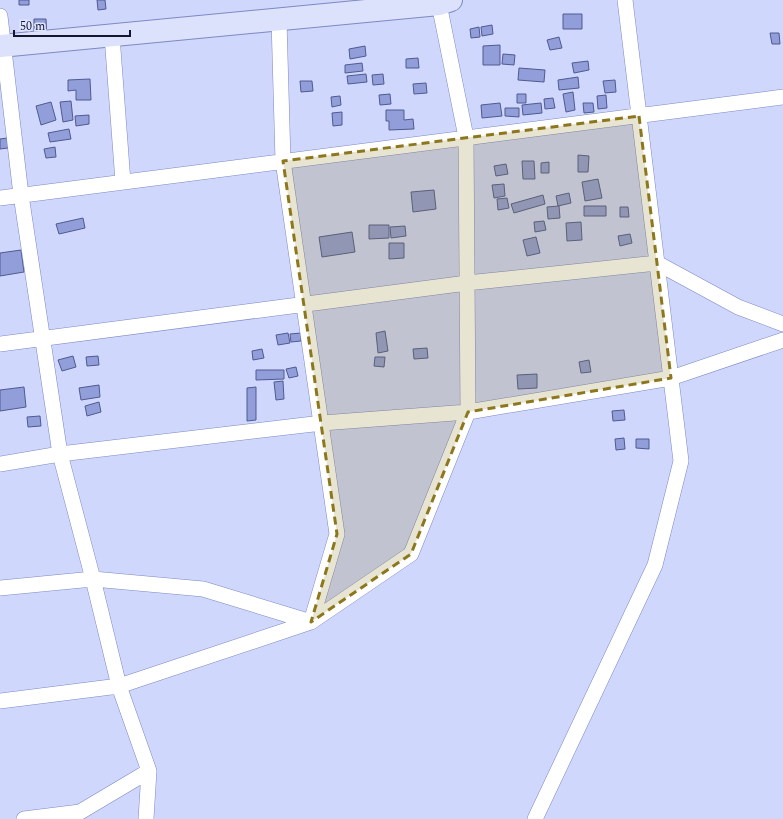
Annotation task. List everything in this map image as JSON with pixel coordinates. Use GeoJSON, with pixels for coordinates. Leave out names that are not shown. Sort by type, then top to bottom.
{"type":"FeatureCollection","features":[{"type":"Feature","properties":{"kind":"street"},"geometry":{"type":"LineString","coordinates":[[535,819],[655,565],[681,462],[625,0]]}},
{"type":"Feature","properties":{"kind":"street"},"geometry":{"type":"LineString","coordinates":[[0,701],[119,686],[311,622],[411,554],[468,412],[466,137],[445,2],[279,20],[2,46]]}},
{"type":"Feature","properties":{"kind":"street"},"geometry":{"type":"LineString","coordinates":[[0,16],[2,46],[21,195],[60,454],[119,686],[149,771],[146,819]]}},
{"type":"Feature","properties":{"kind":"street"},"geometry":{"type":"LineString","coordinates":[[279,20],[283,161],[337,534],[311,622]]}},
{"type":"Feature","properties":{"kind":"street"},"geometry":{"type":"LineString","coordinates":[[112,36],[123,182]]}},
{"type":"Feature","properties":{"kind":"street"},"geometry":{"type":"LineString","coordinates":[[0,198],[783,97]]}},
{"type":"Feature","properties":{"kind":"street"},"geometry":{"type":"LineString","coordinates":[[0,344],[467,283],[657,263],[738,307],[783,324]]}},
{"type":"Feature","properties":{"kind":"street"},"geometry":{"type":"LineString","coordinates":[[0,464],[60,454],[322,423],[468,412],[671,378],[783,340]]}},
{"type":"Feature","properties":{"kind":"street"},"geometry":{"type":"LineString","coordinates":[[0,588],[93,579],[203,589],[311,622]]}},
{"type":"Feature","properties":{"kind":"street"},"geometry":{"type":"LineString","coordinates":[[24,819],[80,812],[149,771]]}},
{"type":"Feature","properties":{"kind":"highlighted area"},"geometry":{"type":"Polygon","coordinates":[[[639,116],[671,378],[468,412],[411,554],[311,622],[337,534],[283,161],[639,116]]]}},
{"type":"Feature","properties":{"kind":"building"},"geometry":{"type":"Polygon","coordinates":[[[19,0],[29,0],[29,5],[19,5],[19,0]]]}},
{"type":"Feature","properties":{"kind":"building"},"geometry":{"type":"Polygon","coordinates":[[[97,0],[105,0],[106,9],[98,10],[97,0]]]}},
{"type":"Feature","properties":{"kind":"building"},"geometry":{"type":"Polygon","coordinates":[[[563,14],[582,14],[582,29],[563,29],[563,14]]]}},
{"type":"Feature","properties":{"kind":"building"},"geometry":{"type":"Polygon","coordinates":[[[34,19],[46,19],[47,41],[34,42],[34,19]]]}},
{"type":"Feature","properties":{"kind":"building"},"geometry":{"type":"Polygon","coordinates":[[[492,25],[493,34],[482,36],[481,27],[492,25]]]}},
{"type":"Feature","properties":{"kind":"building"},"geometry":{"type":"Polygon","coordinates":[[[479,27],[480,37],[471,38],[470,29],[479,27]]]}},
{"type":"Feature","properties":{"kind":"building"},"geometry":{"type":"Polygon","coordinates":[[[770,33],[779,33],[780,44],[772,44],[770,33]]]}},
{"type":"Feature","properties":{"kind":"building"},"geometry":{"type":"Polygon","coordinates":[[[559,37],[562,48],[550,50],[547,40],[559,37]]]}},
{"type":"Feature","properties":{"kind":"building"},"geometry":{"type":"Polygon","coordinates":[[[500,45],[500,65],[483,65],[483,46],[500,45]]]}},
{"type":"Feature","properties":{"kind":"building"},"geometry":{"type":"Polygon","coordinates":[[[365,46],[366,56],[350,59],[349,49],[365,46]]]}},
{"type":"Feature","properties":{"kind":"building"},"geometry":{"type":"Polygon","coordinates":[[[503,54],[515,55],[514,65],[502,64],[503,54]]]}},
{"type":"Feature","properties":{"kind":"building"},"geometry":{"type":"Polygon","coordinates":[[[418,58],[419,68],[406,68],[406,59],[418,58]]]}},
{"type":"Feature","properties":{"kind":"building"},"geometry":{"type":"Polygon","coordinates":[[[588,61],[589,70],[574,73],[572,63],[588,61]]]}},
{"type":"Feature","properties":{"kind":"building"},"geometry":{"type":"Polygon","coordinates":[[[362,63],[363,71],[345,73],[345,65],[362,63]]]}},
{"type":"Feature","properties":{"kind":"building"},"geometry":{"type":"Polygon","coordinates":[[[519,68],[545,70],[544,82],[518,80],[519,68]]]}},
{"type":"Feature","properties":{"kind":"building"},"geometry":{"type":"Polygon","coordinates":[[[366,74],[367,82],[348,84],[347,76],[366,74]]]}},
{"type":"Feature","properties":{"kind":"building"},"geometry":{"type":"Polygon","coordinates":[[[383,74],[384,84],[373,85],[372,75],[383,74]]]}},
{"type":"Feature","properties":{"kind":"building"},"geometry":{"type":"Polygon","coordinates":[[[578,77],[579,88],[559,90],[558,80],[578,77]]]}},
{"type":"Feature","properties":{"kind":"building"},"geometry":{"type":"Polygon","coordinates":[[[90,79],[91,100],[76,100],[76,90],[68,91],[68,80],[90,79]]]}},
{"type":"Feature","properties":{"kind":"building"},"geometry":{"type":"Polygon","coordinates":[[[615,80],[616,92],[605,93],[603,81],[615,80]]]}},
{"type":"Feature","properties":{"kind":"building"},"geometry":{"type":"Polygon","coordinates":[[[300,81],[312,81],[313,91],[301,92],[300,81]]]}},
{"type":"Feature","properties":{"kind":"building"},"geometry":{"type":"Polygon","coordinates":[[[426,83],[427,93],[414,94],[413,84],[426,83]]]}},
{"type":"Feature","properties":{"kind":"building"},"geometry":{"type":"Polygon","coordinates":[[[573,92],[575,110],[566,112],[563,94],[573,92]]]}},
{"type":"Feature","properties":{"kind":"building"},"geometry":{"type":"Polygon","coordinates":[[[390,94],[391,104],[380,105],[379,95],[390,94]]]}},
{"type":"Feature","properties":{"kind":"building"},"geometry":{"type":"Polygon","coordinates":[[[517,94],[526,94],[526,103],[517,103],[517,94]]]}},
{"type":"Feature","properties":{"kind":"building"},"geometry":{"type":"Polygon","coordinates":[[[606,95],[607,108],[598,109],[597,96],[606,95]]]}},
{"type":"Feature","properties":{"kind":"building"},"geometry":{"type":"Polygon","coordinates":[[[340,96],[341,105],[332,107],[331,97],[340,96]]]}},
{"type":"Feature","properties":{"kind":"building"},"geometry":{"type":"Polygon","coordinates":[[[553,98],[555,108],[545,109],[544,99],[553,98]]]}},
{"type":"Feature","properties":{"kind":"building"},"geometry":{"type":"Polygon","coordinates":[[[71,101],[73,120],[63,122],[60,102],[71,101]]]}},
{"type":"Feature","properties":{"kind":"building"},"geometry":{"type":"Polygon","coordinates":[[[51,102],[56,120],[41,125],[36,106],[51,102]]]}},
{"type":"Feature","properties":{"kind":"building"},"geometry":{"type":"Polygon","coordinates":[[[500,103],[502,116],[482,118],[481,105],[500,103]]]}},
{"type":"Feature","properties":{"kind":"building"},"geometry":{"type":"Polygon","coordinates":[[[541,103],[542,113],[523,115],[522,105],[541,103]]]}},
{"type":"Feature","properties":{"kind":"building"},"geometry":{"type":"Polygon","coordinates":[[[583,103],[593,103],[594,112],[584,113],[583,103]]]}},
{"type":"Feature","properties":{"kind":"building"},"geometry":{"type":"Polygon","coordinates":[[[505,108],[519,108],[519,117],[505,116],[505,108]]]}},
{"type":"Feature","properties":{"kind":"building"},"geometry":{"type":"Polygon","coordinates":[[[386,110],[404,110],[404,120],[413,119],[414,129],[389,130],[389,121],[386,121],[386,110]]]}},
{"type":"Feature","properties":{"kind":"building"},"geometry":{"type":"Polygon","coordinates":[[[342,112],[342,125],[333,126],[332,113],[342,112]]]}},
{"type":"Feature","properties":{"kind":"building"},"geometry":{"type":"Polygon","coordinates":[[[89,115],[89,124],[76,126],[75,116],[89,115]]]}},
{"type":"Feature","properties":{"kind":"building"},"geometry":{"type":"Polygon","coordinates":[[[69,129],[71,139],[50,142],[48,133],[69,129]]]}},
{"type":"Feature","properties":{"kind":"building"},"geometry":{"type":"Polygon","coordinates":[[[7,138],[8,148],[0,149],[0,139],[7,138]]]}},
{"type":"Feature","properties":{"kind":"building"},"geometry":{"type":"Polygon","coordinates":[[[55,147],[56,157],[46,158],[44,149],[55,147]]]}},
{"type":"Feature","properties":{"kind":"building"},"geometry":{"type":"Polygon","coordinates":[[[578,155],[589,156],[588,172],[578,172],[578,155]]]}},
{"type":"Feature","properties":{"kind":"building"},"geometry":{"type":"Polygon","coordinates":[[[522,161],[534,161],[535,179],[523,179],[522,161]]]}},
{"type":"Feature","properties":{"kind":"building"},"geometry":{"type":"Polygon","coordinates":[[[549,162],[549,173],[541,173],[541,163],[549,162]]]}},
{"type":"Feature","properties":{"kind":"building"},"geometry":{"type":"Polygon","coordinates":[[[506,164],[508,174],[496,176],[494,166],[506,164]]]}},
{"type":"Feature","properties":{"kind":"building"},"geometry":{"type":"Polygon","coordinates":[[[598,179],[602,198],[585,201],[582,182],[598,179]]]}},
{"type":"Feature","properties":{"kind":"building"},"geometry":{"type":"Polygon","coordinates":[[[504,184],[505,196],[494,198],[492,185],[504,184]]]}},
{"type":"Feature","properties":{"kind":"building"},"geometry":{"type":"Polygon","coordinates":[[[434,190],[436,209],[413,212],[411,192],[434,190]]]}},
{"type":"Feature","properties":{"kind":"building"},"geometry":{"type":"Polygon","coordinates":[[[569,193],[571,203],[558,206],[556,196],[569,193]]]}},
{"type":"Feature","properties":{"kind":"building"},"geometry":{"type":"Polygon","coordinates":[[[543,195],[545,204],[514,213],[511,204],[543,195]]]}},
{"type":"Feature","properties":{"kind":"building"},"geometry":{"type":"Polygon","coordinates":[[[507,198],[509,208],[498,210],[497,199],[507,198]]]}},
{"type":"Feature","properties":{"kind":"building"},"geometry":{"type":"Polygon","coordinates":[[[559,206],[560,218],[548,219],[547,207],[559,206]]]}},
{"type":"Feature","properties":{"kind":"building"},"geometry":{"type":"Polygon","coordinates":[[[584,206],[606,206],[606,216],[584,216],[584,206]]]}},
{"type":"Feature","properties":{"kind":"building"},"geometry":{"type":"Polygon","coordinates":[[[620,207],[628,207],[629,217],[620,217],[620,207]]]}},
{"type":"Feature","properties":{"kind":"building"},"geometry":{"type":"Polygon","coordinates":[[[83,218],[85,228],[59,234],[56,224],[83,218]]]}},
{"type":"Feature","properties":{"kind":"building"},"geometry":{"type":"Polygon","coordinates":[[[544,221],[546,230],[535,232],[534,222],[544,221]]]}},
{"type":"Feature","properties":{"kind":"building"},"geometry":{"type":"Polygon","coordinates":[[[581,222],[582,240],[567,241],[566,223],[581,222]]]}},
{"type":"Feature","properties":{"kind":"building"},"geometry":{"type":"Polygon","coordinates":[[[369,225],[389,225],[389,238],[369,239],[369,225]]]}},
{"type":"Feature","properties":{"kind":"building"},"geometry":{"type":"Polygon","coordinates":[[[405,226],[406,236],[391,238],[390,227],[405,226]]]}},
{"type":"Feature","properties":{"kind":"building"},"geometry":{"type":"Polygon","coordinates":[[[352,232],[355,252],[322,257],[319,237],[352,232]]]}},
{"type":"Feature","properties":{"kind":"building"},"geometry":{"type":"Polygon","coordinates":[[[630,234],[632,243],[620,246],[618,236],[630,234]]]}},
{"type":"Feature","properties":{"kind":"building"},"geometry":{"type":"Polygon","coordinates":[[[536,237],[540,253],[527,256],[523,240],[536,237]]]}},
{"type":"Feature","properties":{"kind":"building"},"geometry":{"type":"Polygon","coordinates":[[[389,243],[404,243],[404,258],[389,259],[389,243]]]}},
{"type":"Feature","properties":{"kind":"building"},"geometry":{"type":"Polygon","coordinates":[[[21,250],[24,272],[0,276],[0,253],[21,250]]]}},
{"type":"Feature","properties":{"kind":"building"},"geometry":{"type":"Polygon","coordinates":[[[385,331],[388,351],[378,353],[376,333],[385,331]]]}},
{"type":"Feature","properties":{"kind":"building"},"geometry":{"type":"Polygon","coordinates":[[[288,333],[290,343],[278,345],[276,335],[288,333]]]}},
{"type":"Feature","properties":{"kind":"building"},"geometry":{"type":"Polygon","coordinates":[[[301,333],[301,341],[291,342],[290,334],[301,333]]]}},
{"type":"Feature","properties":{"kind":"building"},"geometry":{"type":"Polygon","coordinates":[[[427,348],[428,358],[414,359],[413,349],[427,348]]]}},
{"type":"Feature","properties":{"kind":"building"},"geometry":{"type":"Polygon","coordinates":[[[262,349],[264,358],[253,360],[252,351],[262,349]]]}},
{"type":"Feature","properties":{"kind":"building"},"geometry":{"type":"Polygon","coordinates":[[[73,356],[76,367],[62,371],[58,360],[73,356]]]}},
{"type":"Feature","properties":{"kind":"building"},"geometry":{"type":"Polygon","coordinates":[[[98,356],[99,365],[87,366],[86,357],[98,356]]]}},
{"type":"Feature","properties":{"kind":"building"},"geometry":{"type":"Polygon","coordinates":[[[375,357],[385,357],[384,367],[374,366],[375,357]]]}},
{"type":"Feature","properties":{"kind":"building"},"geometry":{"type":"Polygon","coordinates":[[[589,360],[591,372],[581,373],[579,362],[589,360]]]}},
{"type":"Feature","properties":{"kind":"building"},"geometry":{"type":"Polygon","coordinates":[[[296,367],[298,376],[289,378],[286,369],[296,367]]]}},
{"type":"Feature","properties":{"kind":"building"},"geometry":{"type":"Polygon","coordinates":[[[256,370],[284,370],[284,379],[256,380],[256,370]]]}},
{"type":"Feature","properties":{"kind":"building"},"geometry":{"type":"Polygon","coordinates":[[[537,374],[537,388],[518,389],[517,375],[537,374]]]}},
{"type":"Feature","properties":{"kind":"building"},"geometry":{"type":"Polygon","coordinates":[[[283,381],[284,399],[276,400],[274,382],[283,381]]]}},
{"type":"Feature","properties":{"kind":"building"},"geometry":{"type":"Polygon","coordinates":[[[99,385],[100,397],[81,400],[79,388],[99,385]]]}},
{"type":"Feature","properties":{"kind":"building"},"geometry":{"type":"Polygon","coordinates":[[[24,387],[26,407],[0,411],[0,390],[24,387]]]}},
{"type":"Feature","properties":{"kind":"building"},"geometry":{"type":"Polygon","coordinates":[[[256,387],[256,420],[247,421],[247,388],[256,387]]]}},
{"type":"Feature","properties":{"kind":"building"},"geometry":{"type":"Polygon","coordinates":[[[99,402],[101,412],[87,416],[85,406],[99,402]]]}},
{"type":"Feature","properties":{"kind":"building"},"geometry":{"type":"Polygon","coordinates":[[[624,410],[625,420],[613,421],[612,411],[624,410]]]}},
{"type":"Feature","properties":{"kind":"building"},"geometry":{"type":"Polygon","coordinates":[[[40,416],[41,426],[28,427],[27,417],[40,416]]]}},
{"type":"Feature","properties":{"kind":"building"},"geometry":{"type":"Polygon","coordinates":[[[624,438],[625,449],[616,450],[615,439],[624,438]]]}},
{"type":"Feature","properties":{"kind":"building"},"geometry":{"type":"Polygon","coordinates":[[[636,439],[649,439],[649,449],[636,448],[636,439]]]}}]}
